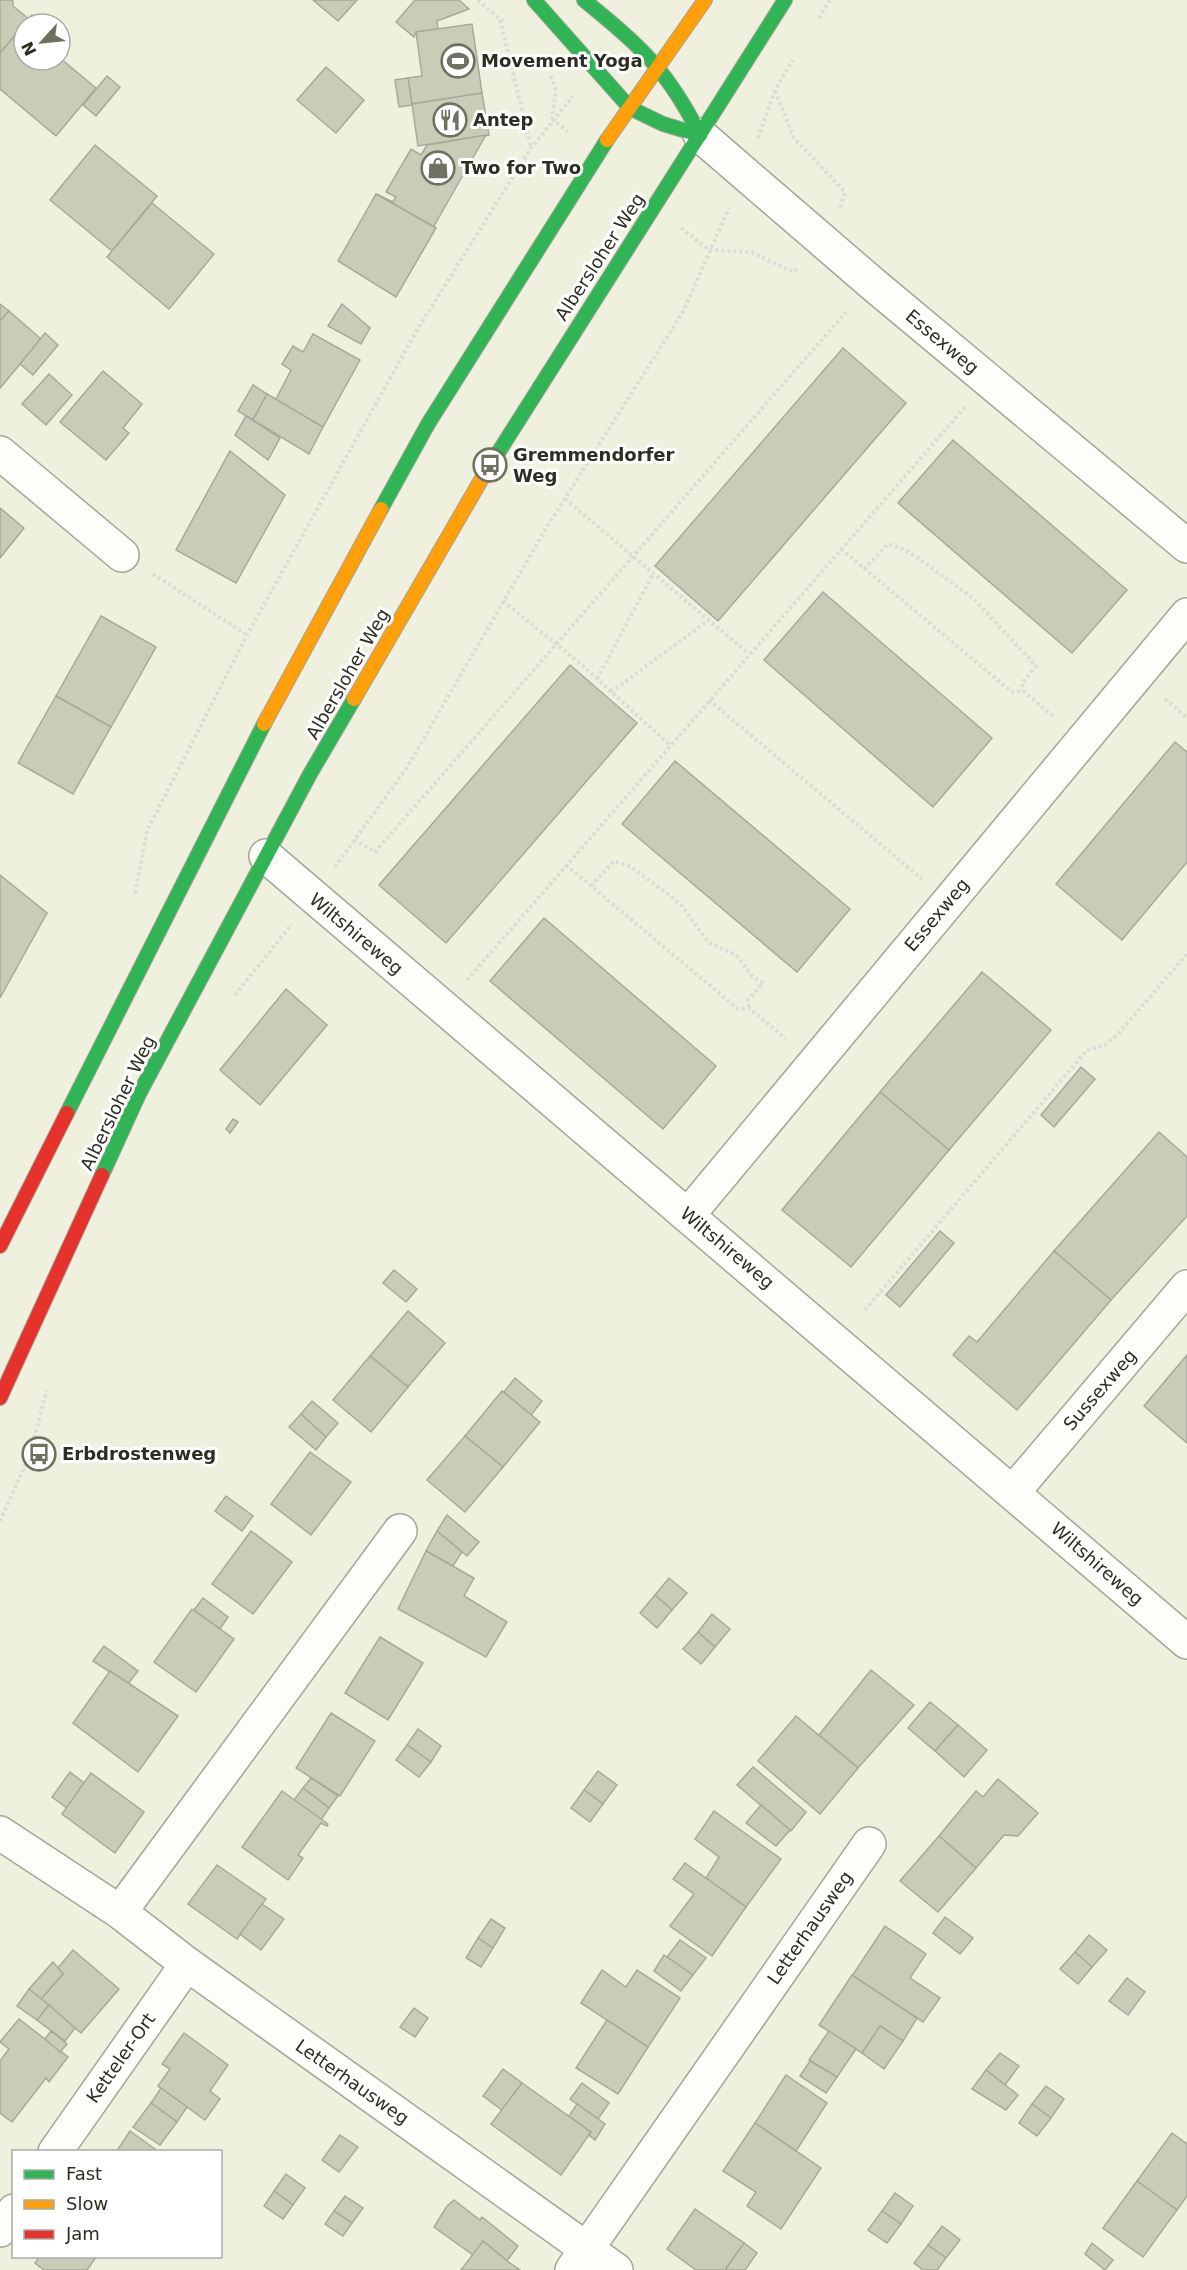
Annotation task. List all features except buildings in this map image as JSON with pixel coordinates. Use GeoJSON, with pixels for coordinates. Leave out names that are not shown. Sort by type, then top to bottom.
{"type":"FeatureCollection","features":[{"type":"Feature","properties":{"kind":"main road"},"geometry":{"type":"LineString","coordinates":[[534,0],[630,108],[663,124],[700,135]]}},
{"type":"Feature","properties":{"kind":"main road"},"geometry":{"type":"LineString","coordinates":[[584,0],[629,37],[659,67],[682,99],[700,135]]}},
{"type":"Feature","properties":{"kind":"main road"},"geometry":{"type":"LineString","coordinates":[[0,1246],[246,757],[417,445],[597,154],[705,0]]}},
{"type":"Feature","properties":{"kind":"main road","name":"Albersloher Weg"},"geometry":{"type":"LineString","coordinates":[[0,1398],[139,1095],[310,774],[490,465],[743,70],[785,0]]}},
{"type":"Feature","properties":{"kind":"street","name":"Essexweg"},"geometry":{"type":"LineString","coordinates":[[700,135],[874,285],[1187,546]]}},
{"type":"Feature","properties":{"kind":"street"},"geometry":{"type":"LineString","coordinates":[[0,453],[122,555]]}},
{"type":"Feature","properties":{"kind":"street","name":"Essexweg"},"geometry":{"type":"LineString","coordinates":[[688,1215],[1187,615]]}},
{"type":"Feature","properties":{"kind":"street","name":"Wiltshireweg"},"geometry":{"type":"LineString","coordinates":[[266,856],[1187,1642]]}},
{"type":"Feature","properties":{"kind":"street","name":"Sussexweg"},"geometry":{"type":"LineString","coordinates":[[1013,1492],[1187,1287]]}},
{"type":"Feature","properties":{"kind":"street"},"geometry":{"type":"LineString","coordinates":[[120,1912],[400,1531]]}},
{"type":"Feature","properties":{"kind":"street","name":"Letterhausweg"},"geometry":{"type":"LineString","coordinates":[[0,1833],[120,1912],[579,2259],[616,2270]]}},
{"type":"Feature","properties":{"kind":"street","name":"Letterhausweg"},"geometry":{"type":"LineString","coordinates":[[579,2259],[869,1844]]}},
{"type":"Feature","properties":{"kind":"street","name":"Ketteler-Ort"},"geometry":{"type":"LineString","coordinates":[[56,2150],[187,1964]]}},
{"type":"Feature","properties":{"kind":"street"},"geometry":{"type":"LineString","coordinates":[[0,2230],[12,2214]]}},
{"type":"Feature","properties":{"kind":"path"},"geometry":{"type":"LineString","coordinates":[[478,0],[507,26]]}},
{"type":"Feature","properties":{"kind":"path"},"geometry":{"type":"LineString","coordinates":[[818,20],[830,0]]}},
{"type":"Feature","properties":{"kind":"path"},"geometry":{"type":"LineString","coordinates":[[500,20],[531,148]]}},
{"type":"Feature","properties":{"kind":"path"},"geometry":{"type":"LineString","coordinates":[[743,70],[775,90],[794,138],[845,192],[828,246],[793,272],[750,252],[709,250],[746,174],[775,90],[800,50]]}},
{"type":"Feature","properties":{"kind":"path"},"geometry":{"type":"LineString","coordinates":[[134,897],[147,831],[247,635],[417,330],[531,148],[552,119],[556,91],[549,70]]}},
{"type":"Feature","properties":{"kind":"path"},"geometry":{"type":"LineString","coordinates":[[354,840],[375,852],[839,319],[874,285]]}},
{"type":"Feature","properties":{"kind":"path"},"geometry":{"type":"LineString","coordinates":[[443,1007],[988,381]]}},
{"type":"Feature","properties":{"kind":"path"},"geometry":{"type":"LineString","coordinates":[[565,499],[749,654]]}},
{"type":"Feature","properties":{"kind":"path"},"geometry":{"type":"LineString","coordinates":[[864,569],[888,544],[905,550],[974,599],[1036,666],[1022,683],[1023,691],[1034,700]]}},
{"type":"Feature","properties":{"kind":"path"},"geometry":{"type":"LineString","coordinates":[[841,549],[1012,692],[1023,691]]}},
{"type":"Feature","properties":{"kind":"path"},"geometry":{"type":"LineString","coordinates":[[122,555],[247,635]]}},
{"type":"Feature","properties":{"kind":"path"},"geometry":{"type":"LineString","coordinates":[[597,679],[653,574]]}},
{"type":"Feature","properties":{"kind":"path"},"geometry":{"type":"LineString","coordinates":[[503,601],[597,679],[670,745]]}},
{"type":"Feature","properties":{"kind":"path"},"geometry":{"type":"LineString","coordinates":[[611,692],[709,620]]}},
{"type":"Feature","properties":{"kind":"path"},"geometry":{"type":"LineString","coordinates":[[709,699],[948,902]]}},
{"type":"Feature","properties":{"kind":"path"},"geometry":{"type":"LineString","coordinates":[[591,886],[615,861],[644,875],[682,906],[709,943],[736,955],[752,976],[763,983],[748,1000],[749,1008]]}},
{"type":"Feature","properties":{"kind":"path"},"geometry":{"type":"LineString","coordinates":[[566,865],[738,1009],[749,1008],[761,1017]]}},
{"type":"Feature","properties":{"kind":"path"},"geometry":{"type":"LineString","coordinates":[[865,1310],[1087,1050],[1105,1045],[1119,1034],[1187,954]]}},
{"type":"Feature","properties":{"kind":"traffic: fast"},"geometry":{"type":"LineString","coordinates":[[534,0],[630,108],[663,124],[700,135]]}},
{"type":"Feature","properties":{"kind":"traffic: fast"},"geometry":{"type":"LineString","coordinates":[[584,0],[621,31],[664,75],[700,135]]}},
{"type":"Feature","properties":{"kind":"traffic: fast"},"geometry":{"type":"LineString","coordinates":[[484,475],[785,0]]}},
{"type":"Feature","properties":{"kind":"traffic: fast"},"geometry":{"type":"LineString","coordinates":[[381,509],[428,424],[607,140]]}},
{"type":"Feature","properties":{"kind":"traffic: fast"},"geometry":{"type":"LineString","coordinates":[[102,1175],[139,1094],[310,774],[354,699]]}},
{"type":"Feature","properties":{"kind":"traffic: fast"},"geometry":{"type":"LineString","coordinates":[[67,1113],[264,724]]}},
{"type":"Feature","properties":{"kind":"traffic: slow"},"geometry":{"type":"LineString","coordinates":[[607,140],[705,0]]}},
{"type":"Feature","properties":{"kind":"traffic: slow"},"geometry":{"type":"LineString","coordinates":[[354,699],[484,475]]}},
{"type":"Feature","properties":{"kind":"traffic: slow"},"geometry":{"type":"LineString","coordinates":[[264,724],[381,509]]}},
{"type":"Feature","properties":{"kind":"traffic: jam"},"geometry":{"type":"LineString","coordinates":[[0,1246],[67,1113]]}},
{"type":"Feature","properties":{"kind":"traffic: jam"},"geometry":{"type":"LineString","coordinates":[[0,1398],[102,1175]]}},
{"type":"Feature","properties":{"kind":"place","name":"Movement Yoga"},"geometry":{"type":"Point","coordinates":[458,61]}},
{"type":"Feature","properties":{"kind":"place","name":"Antep"},"geometry":{"type":"Point","coordinates":[450,120]}},
{"type":"Feature","properties":{"kind":"place","name":"Two for Two"},"geometry":{"type":"Point","coordinates":[438,168]}},
{"type":"Feature","properties":{"kind":"place","name":"Gremmendorfer Weg"},"geometry":{"type":"Point","coordinates":[490,465]}},
{"type":"Feature","properties":{"kind":"place","name":"Erbdrostenweg"},"geometry":{"type":"Point","coordinates":[39,1454]}}]}
